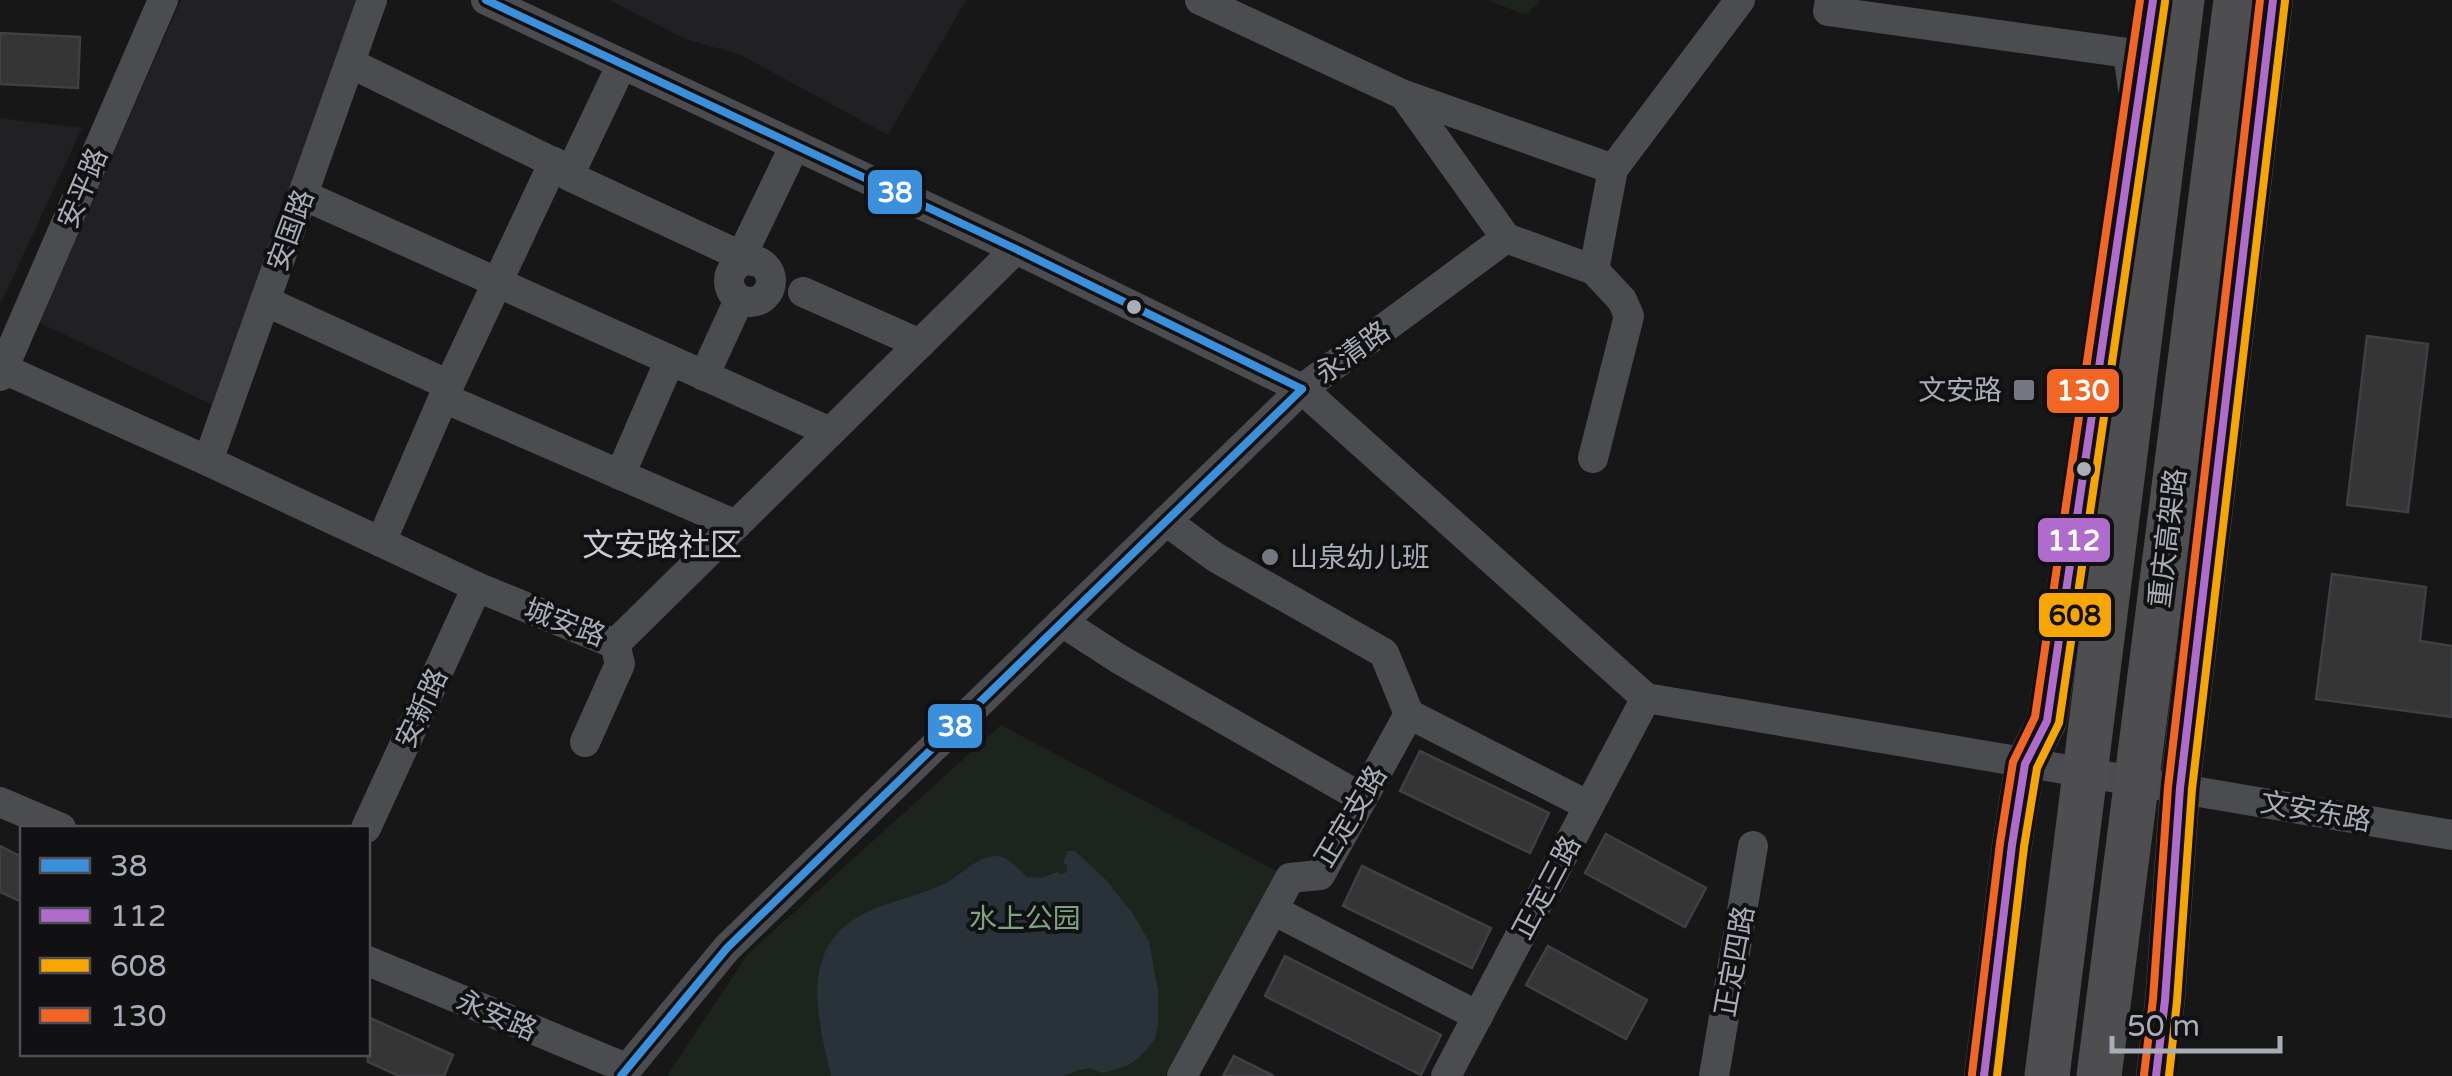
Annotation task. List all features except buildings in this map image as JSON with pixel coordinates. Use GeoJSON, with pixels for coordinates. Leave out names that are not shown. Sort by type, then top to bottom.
{"type":"FeatureCollection","features":[{"type":"Feature","properties":{"kind":"highway","name":"重庆高架路"},"geometry":{"type":"LineString","coordinates":[[2047,1076],[2182,0]]}},
{"type":"Feature","properties":{"kind":"highway","name":"重庆高架路"},"geometry":{"type":"LineString","coordinates":[[2098,1076],[2236,0]]}},
{"type":"Feature","properties":{"kind":"highway"},"geometry":{"type":"LineString","coordinates":[[2016,1076],[2047,828],[2108,426],[2156,211]]}},
{"type":"Feature","properties":{"kind":"highway"},"geometry":{"type":"LineString","coordinates":[[2124,1076],[2148,858],[2202,448],[2208,225]]}},
{"type":"Feature","properties":{"kind":"main road"},"geometry":{"type":"LineString","coordinates":[[1984,1076],[2012,845],[2025,764],[2046,721],[2153,0]]}},
{"type":"Feature","properties":{"kind":"main road"},"geometry":{"type":"LineString","coordinates":[[2156,1076],[2180,788],[2272,0]]}},
{"type":"Feature","properties":{"kind":"street","name":"安平路"},"geometry":{"type":"LineString","coordinates":[[2,372],[163,0]]}},
{"type":"Feature","properties":{"kind":"street","name":"安国路"},"geometry":{"type":"LineString","coordinates":[[208,461],[372,0]]}},
{"type":"Feature","properties":{"kind":"street"},"geometry":{"type":"LineString","coordinates":[[486,0],[1302,389],[1646,698],[2180,788]]}},
{"type":"Feature","properties":{"kind":"street"},"geometry":{"type":"LineString","coordinates":[[1200,0],[1404,95],[1613,168]]}},
{"type":"Feature","properties":{"kind":"street"},"geometry":{"type":"LineString","coordinates":[[1594,270],[1613,168],[1740,0]]}},
{"type":"Feature","properties":{"kind":"street"},"geometry":{"type":"LineString","coordinates":[[1830,0],[1828,11],[2128,54],[2136,112]]}},
{"type":"Feature","properties":{"kind":"street"},"geometry":{"type":"LineString","coordinates":[[350,63],[562,166],[569,176],[764,266],[771,278],[765,296],[760,300],[739,300],[704,376]]}},
{"type":"Feature","properties":{"kind":"street"},"geometry":{"type":"LineString","coordinates":[[381,542],[497,282],[622,64]]}},
{"type":"Feature","properties":{"kind":"street"},"geometry":{"type":"LineString","coordinates":[[1404,95],[1506,238],[1594,270],[1622,300],[1629,316],[1593,458]]}},
{"type":"Feature","properties":{"kind":"street"},"geometry":{"type":"LineString","coordinates":[[747,258],[795,145]]}},
{"type":"Feature","properties":{"kind":"street"},"geometry":{"type":"LineString","coordinates":[[303,195],[830,432]]}},
{"type":"Feature","properties":{"kind":"street","name":"永清路"},"geometry":{"type":"LineString","coordinates":[[624,1072],[727,948],[1302,389],[1506,238]]}},
{"type":"Feature","properties":{"kind":"street","name":"城安路"},"geometry":{"type":"LineString","coordinates":[[2,372],[208,461],[477,587],[615,644],[1016,250]]}},
{"type":"Feature","properties":{"kind":"street"},"geometry":{"type":"LineString","coordinates":[[803,292],[920,344]]}},
{"type":"Feature","properties":{"kind":"street"},"geometry":{"type":"LineString","coordinates":[[265,300],[620,474],[736,525]]}},
{"type":"Feature","properties":{"kind":"street"},"geometry":{"type":"LineString","coordinates":[[620,474],[670,360]]}},
{"type":"Feature","properties":{"kind":"street"},"geometry":{"type":"LineString","coordinates":[[1166,521],[1215,558],[1384,653],[1409,714],[1589,806]]}},
{"type":"Feature","properties":{"kind":"street","name":"安新路"},"geometry":{"type":"LineString","coordinates":[[367,826],[477,587]]}},
{"type":"Feature","properties":{"kind":"street"},"geometry":{"type":"LineString","coordinates":[[1062,622],[1119,659],[1362,798]]}},
{"type":"Feature","properties":{"kind":"street"},"geometry":{"type":"LineString","coordinates":[[585,742],[620,664],[615,644]]}},
{"type":"Feature","properties":{"kind":"street","name":"正定三路"},"geometry":{"type":"LineString","coordinates":[[1446,1076],[1646,698]]}},
{"type":"Feature","properties":{"kind":"street","name":"正定支路"},"geometry":{"type":"LineString","coordinates":[[1182,1076],[1290,878],[1320,875],[1409,714]]}},
{"type":"Feature","properties":{"kind":"street","name":"文安东路"},"geometry":{"type":"LineString","coordinates":[[2180,788],[2452,835]]}},
{"type":"Feature","properties":{"kind":"street"},"geometry":{"type":"LineString","coordinates":[[0,802],[56,826]]}},
{"type":"Feature","properties":{"kind":"street","name":"正定四路"},"geometry":{"type":"LineString","coordinates":[[1714,1076],[1753,846]]}},
{"type":"Feature","properties":{"kind":"street"},"geometry":{"type":"LineString","coordinates":[[1273,910],[1478,1016]]}},
{"type":"Feature","properties":{"kind":"street","name":"永安路"},"geometry":{"type":"LineString","coordinates":[[370,962],[624,1072]]}},
{"type":"Feature","properties":{"kind":"shaded area"},"geometry":{"type":"Polygon","coordinates":[[[181,0],[359,0],[217,407],[38,322],[181,0]]]}},
{"type":"Feature","properties":{"kind":"shaded area"},"geometry":{"type":"Polygon","coordinates":[[[609,0],[966,0],[888,135],[741,55],[685,39],[609,0]]]}},
{"type":"Feature","properties":{"kind":"shaded area"},"geometry":{"type":"Polygon","coordinates":[[[0,118],[82,128],[0,305],[0,118]]]}},
{"type":"Feature","properties":{"kind":"shaded area"},"geometry":{"type":"Polygon","coordinates":[[[1068,851],[1075,851],[1106,880],[1149,942],[1158,990],[1158,1024],[1155,1039],[1140,1057],[1127,1066],[1102,1073],[1090,1068],[1064,1076],[831,1076],[817,989],[824,955],[842,928],[868,912],[942,885],[988,857],[1005,858],[1027,877],[1042,878],[1067,872],[1063,863],[1068,851]]]}},
{"type":"Feature","properties":{"kind":"green space"},"geometry":{"type":"Polygon","coordinates":[[[1487,0],[1541,0],[1526,15],[1487,0]]]}},
{"type":"Feature","properties":{"kind":"green space","name":"水上公园"},"geometry":{"type":"Polygon","coordinates":[[[1001,725],[1290,878],[1193,1076],[667,1076],[748,954],[1001,725]]]}},
{"type":"Feature","properties":{"kind":"transit line","name":"38"},"geometry":{"type":"LineString","coordinates":[[486,0],[1016,249],[1302,389]]}},
{"type":"Feature","properties":{"kind":"transit line","name":"130"},"geometry":{"type":"LineString","coordinates":[[1972,1074],[2000,843],[2013,762],[2035,717],[2140,0]]}},
{"type":"Feature","properties":{"kind":"transit line","name":"112"},"geometry":{"type":"LineString","coordinates":[[1984,1076],[2012,845],[2025,764],[2047,721],[2153,0]]}},
{"type":"Feature","properties":{"kind":"transit line","name":"130"},"geometry":{"type":"LineString","coordinates":[[2144,1075],[2168,787],[2260,0]]}},
{"type":"Feature","properties":{"kind":"transit line","name":"112"},"geometry":{"type":"LineString","coordinates":[[2156,1076],[2180,788],[2273,0]]}},
{"type":"Feature","properties":{"kind":"transit line","name":"608"},"geometry":{"type":"LineString","coordinates":[[2169,1076],[2192,789],[2285,1]]}},
{"type":"Feature","properties":{"kind":"transit line","name":"608"},"geometry":{"type":"LineString","coordinates":[[1997,1076],[2024,847],[2037,768],[2059,723],[2165,2]]}},
{"type":"Feature","properties":{"kind":"transit line","name":"38"},"geometry":{"type":"LineString","coordinates":[[621,1076],[727,948],[1302,389]]}},
{"type":"Feature","properties":{"kind":"place","name":"文安路"},"geometry":{"type":"Point","coordinates":[2024,390]}},
{"type":"Feature","properties":{"kind":"place","name":"山泉幼儿班"},"geometry":{"type":"Point","coordinates":[1270,557]}},
{"type":"Feature","properties":{"kind":"district","name":"文安路社区"},"geometry":{"type":"Point","coordinates":[662,545]}}]}
